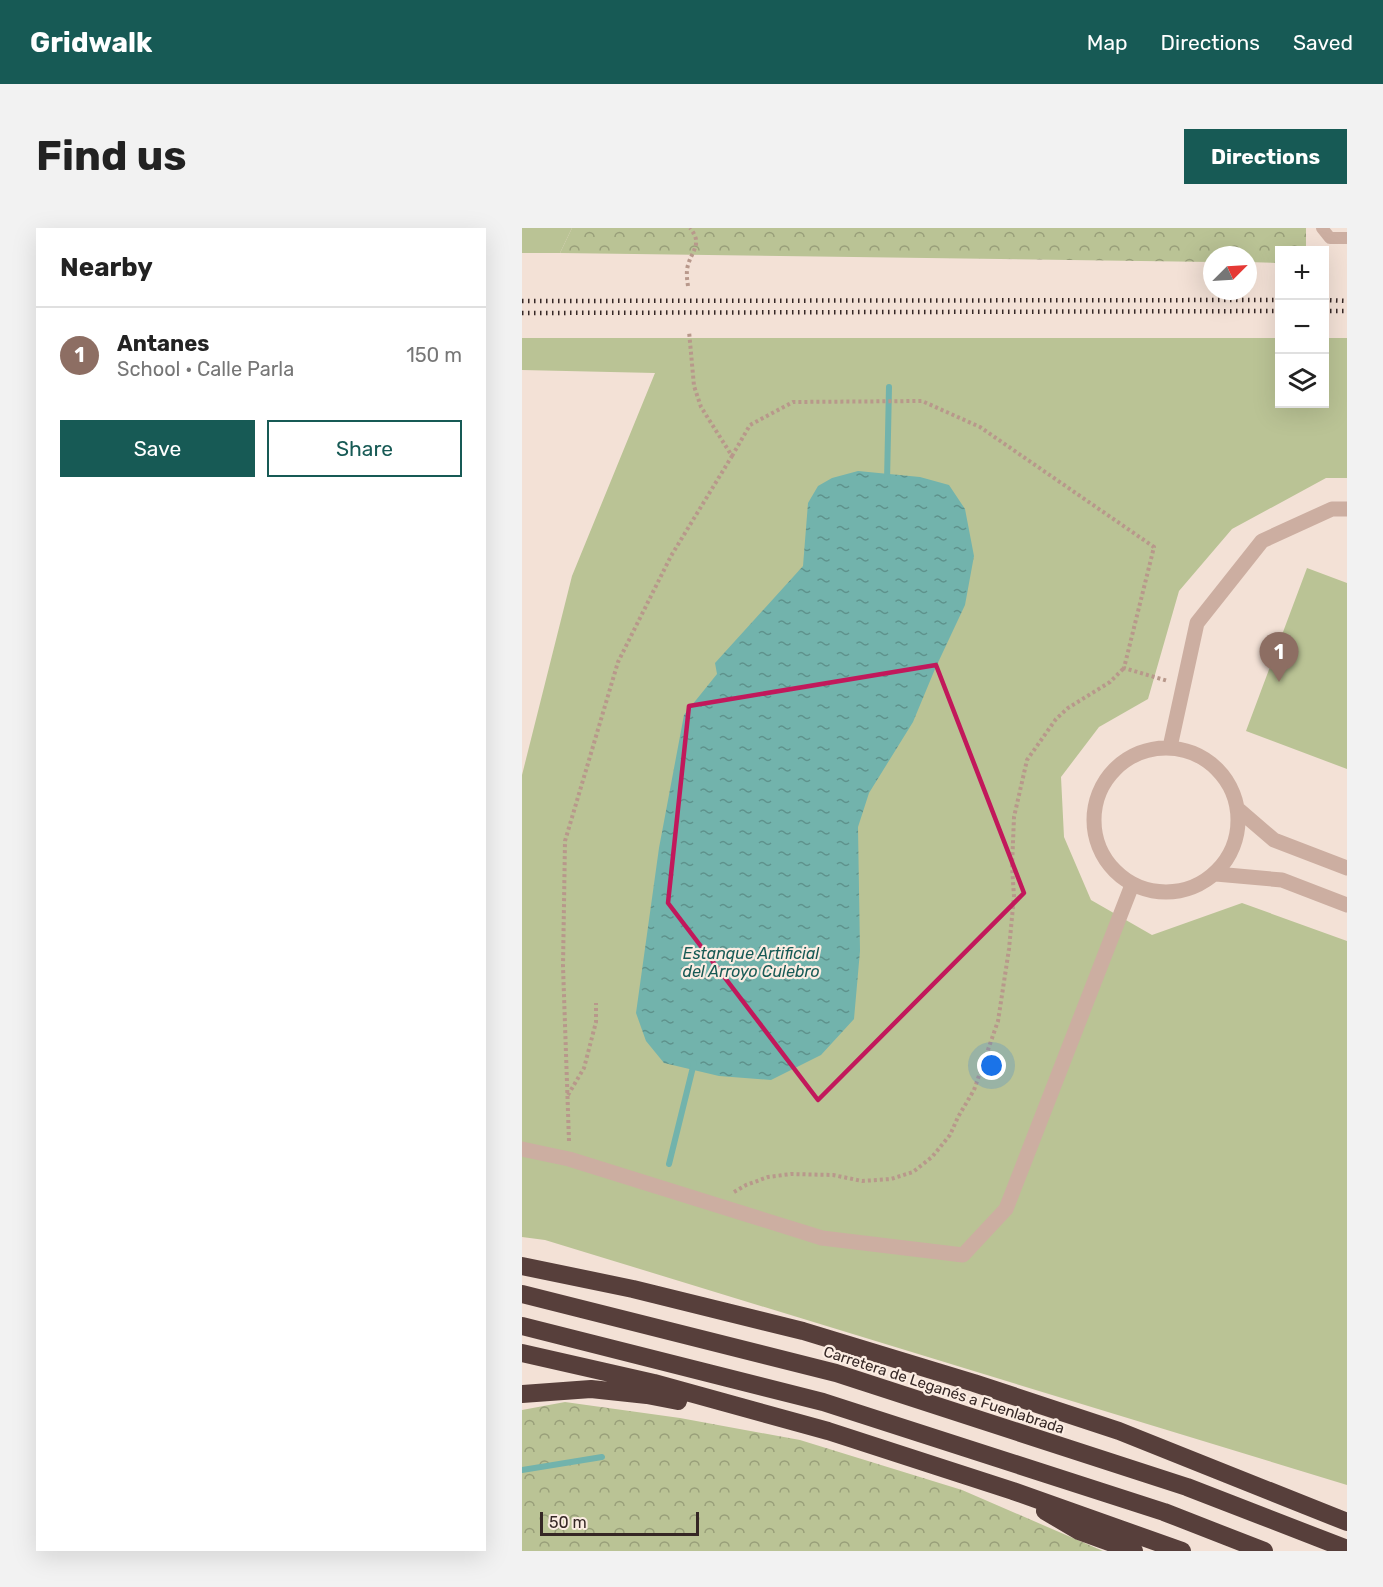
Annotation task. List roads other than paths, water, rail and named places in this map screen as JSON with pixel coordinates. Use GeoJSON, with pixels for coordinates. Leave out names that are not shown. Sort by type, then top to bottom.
{"type":"FeatureCollection","features":[{"type":"Feature","properties":{"kind":"highway"},"geometry":{"type":"LineString","coordinates":[[522,1253],[633,1289]]}},
{"type":"Feature","properties":{"kind":"highway"},"geometry":{"type":"LineString","coordinates":[[522,1266],[633,1289],[803,1331],[974,1383],[1261,1476],[1347,1509]]}},
{"type":"Feature","properties":{"kind":"highway","name":"Carretera de Leganés a Fuenlabrada"},"geometry":{"type":"LineString","coordinates":[[522,1294],[836,1373],[1187,1487],[1347,1550]]}},
{"type":"Feature","properties":{"kind":"highway"},"geometry":{"type":"LineString","coordinates":[[522,1326],[823,1402],[1164,1512],[1264,1551]]}},
{"type":"Feature","properties":{"kind":"highway"},"geometry":{"type":"LineString","coordinates":[[522,1353],[654,1383],[828,1431],[1013,1491],[1182,1551]]}},
{"type":"Feature","properties":{"kind":"highway"},"geometry":{"type":"LineString","coordinates":[[522,1394],[591,1389],[647,1395],[828,1431]]}},
{"type":"Feature","properties":{"kind":"highway"},"geometry":{"type":"LineString","coordinates":[[1119,1431],[1347,1522]]}},
{"type":"Feature","properties":{"kind":"highway"},"geometry":{"type":"LineString","coordinates":[[1013,1491],[1079,1531],[1134,1551]]}},
{"type":"Feature","properties":{"kind":"street"},"geometry":{"type":"LineString","coordinates":[[1170,747],[1197,623],[1262,541],[1332,509],[1347,509]]}},
{"type":"Feature","properties":{"kind":"street"},"geometry":{"type":"LineString","coordinates":[[1170,747],[1194,753],[1215,766],[1231,786],[1239,810],[1238,833],[1230,856],[1216,874],[1197,886],[1176,893],[1153,892],[1132,885],[1113,870],[1099,849],[1094,825],[1096,801],[1106,778],[1123,761],[1145,750],[1170,747]]}},
{"type":"Feature","properties":{"kind":"street"},"geometry":{"type":"LineString","coordinates":[[1239,810],[1274,840],[1347,868]]}},
{"type":"Feature","properties":{"kind":"street"},"geometry":{"type":"LineString","coordinates":[[1216,874],[1282,880],[1347,905]]}},
{"type":"Feature","properties":{"kind":"street"},"geometry":{"type":"LineString","coordinates":[[522,1149],[569,1160],[822,1238],[963,1255],[1006,1209],[1132,885]]}},
{"type":"Feature","properties":{"kind":"lane"},"geometry":{"type":"LineString","coordinates":[[1322,228],[1330,238],[1347,238]]}},
{"type":"Feature","properties":{"kind":"water","name":"Estanque Artificial del Arroyo Culebro"},"geometry":{"type":"Polygon","coordinates":[[[858,471],[920,477],[949,485],[965,509],[974,556],[965,605],[913,722],[869,793],[858,827],[860,951],[854,1019],[821,1055],[771,1080],[719,1076],[664,1063],[646,1041],[636,1013],[659,848],[684,715],[717,674],[715,663],[803,566],[808,503],[818,486],[832,478],[858,471]]]}},
{"type":"Feature","properties":{"kind":"waterway"},"geometry":{"type":"LineString","coordinates":[[887,481],[889,387]]}},
{"type":"Feature","properties":{"kind":"waterway"},"geometry":{"type":"LineString","coordinates":[[669,1164],[694,1063]]}},
{"type":"Feature","properties":{"kind":"waterway"},"geometry":{"type":"LineString","coordinates":[[522,1470],[602,1457]]}},
{"type":"Feature","properties":{"kind":"railway"},"geometry":{"type":"LineString","coordinates":[[522,301],[1275,300]]}},
{"type":"Feature","properties":{"kind":"railway"},"geometry":{"type":"LineString","coordinates":[[1329,300],[1347,301]]}},
{"type":"Feature","properties":{"kind":"railway"},"geometry":{"type":"LineString","coordinates":[[522,313],[1275,311]]}},
{"type":"Feature","properties":{"kind":"railway"},"geometry":{"type":"LineString","coordinates":[[1329,311],[1347,311]]}},
{"type":"Feature","properties":{"kind":"place","name":"Antanes"},"geometry":{"type":"Point","coordinates":[1279,682]}}]}
